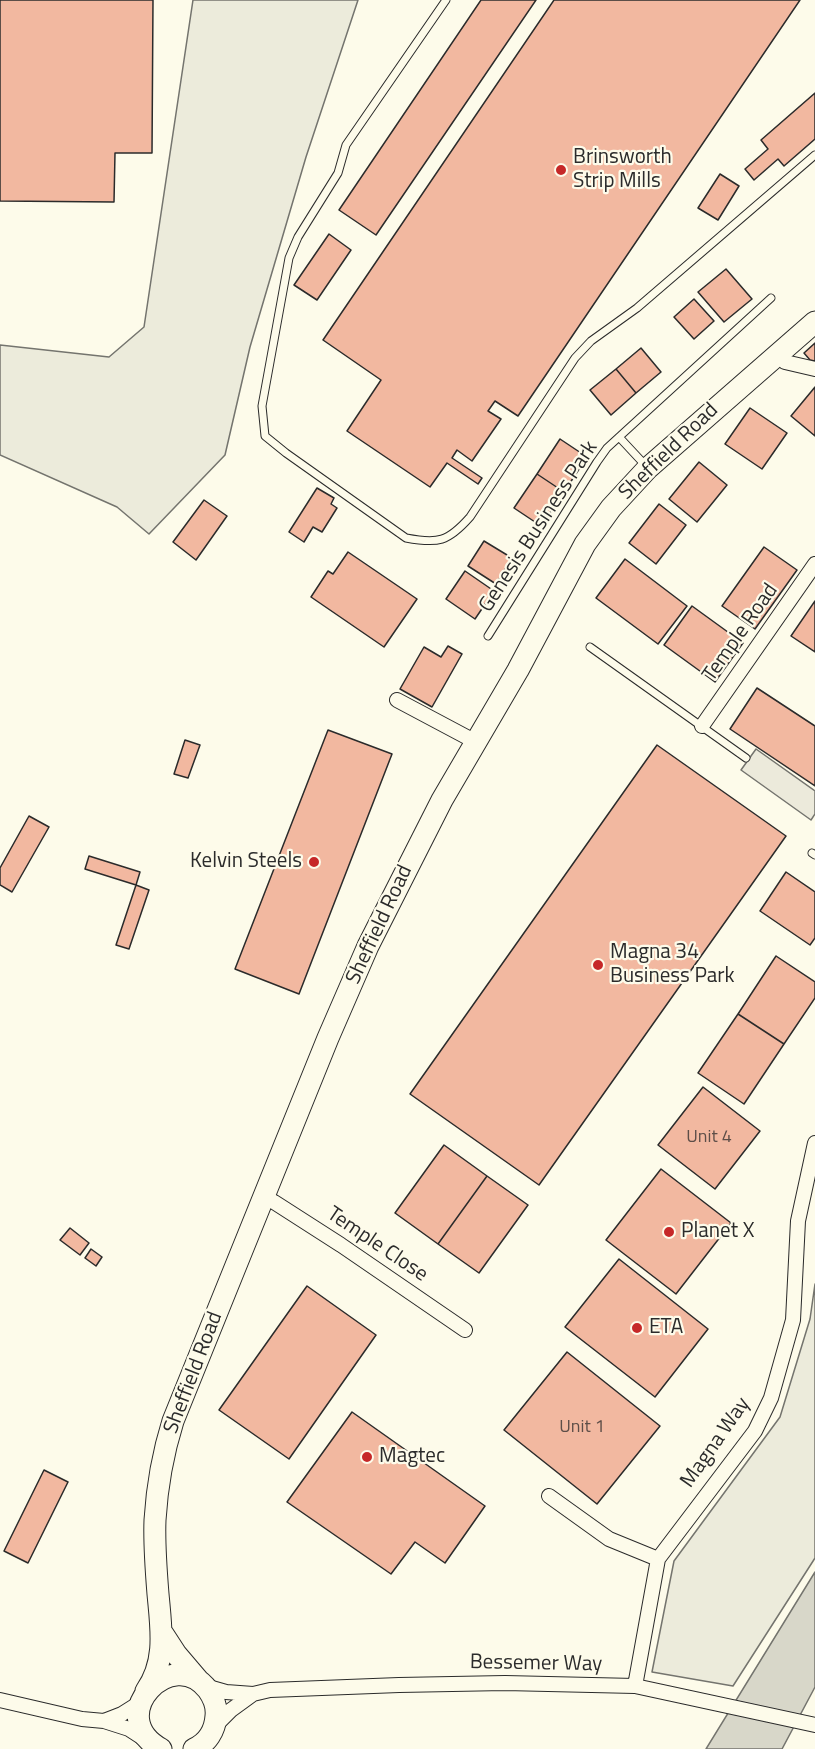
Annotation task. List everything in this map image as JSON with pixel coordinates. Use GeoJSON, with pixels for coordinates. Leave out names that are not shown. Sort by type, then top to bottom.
{"type":"FeatureCollection","features":[{"type":"Feature","properties":{"kind":"main road","name":"Sheffield Road"},"geometry":{"type":"LineString","coordinates":[[143,1696],[159,1666],[163,1634],[155,1521],[159,1480],[168,1438],[180,1400],[368,946],[442,800],[518,670],[585,544],[611,508],[648,468],[815,322]]}},
{"type":"Feature","properties":{"kind":"main road","name":"Sheffield Road"},"geometry":{"type":"LineString","coordinates":[[163,1634],[176,1654],[203,1684]]}},
{"type":"Feature","properties":{"kind":"main road"},"geometry":{"type":"LineString","coordinates":[[157,1747],[141,1728],[139,1718],[143,1696],[152,1684],[167,1676],[184,1676],[203,1684],[212,1696],[216,1708],[206,1741]]}},
{"type":"Feature","properties":{"kind":"street"},"geometry":{"type":"LineString","coordinates":[[779,354],[785,362],[815,369]]}},
{"type":"Feature","properties":{"kind":"street","name":"Temple Road"},"geometry":{"type":"LineString","coordinates":[[702,726],[815,564]]}},
{"type":"Feature","properties":{"kind":"street"},"geometry":{"type":"LineString","coordinates":[[397,700],[476,742]]}},
{"type":"Feature","properties":{"kind":"street","name":"Magna Way"},"geometry":{"type":"LineString","coordinates":[[635,1686],[658,1560],[755,1431],[771,1398],[793,1320],[798,1221],[815,1143]]}},
{"type":"Feature","properties":{"kind":"street","name":"Temple Close"},"geometry":{"type":"LineString","coordinates":[[264,1197],[341,1245],[465,1330]]}},
{"type":"Feature","properties":{"kind":"street"},"geometry":{"type":"LineString","coordinates":[[549,1496],[609,1539],[658,1560]]}},
{"type":"Feature","properties":{"kind":"street","name":"Bessemer Way"},"geometry":{"type":"LineString","coordinates":[[203,1684],[226,1692],[253,1694],[270,1690],[399,1685],[505,1683],[635,1686],[815,1725]]}},
{"type":"Feature","properties":{"kind":"street","name":"Bessemer Way"},"geometry":{"type":"LineString","coordinates":[[206,1741],[231,1710],[253,1694]]}},
{"type":"Feature","properties":{"kind":"street"},"geometry":{"type":"LineString","coordinates":[[104,1721],[122,1714],[143,1696]]}},
{"type":"Feature","properties":{"kind":"street"},"geometry":{"type":"LineString","coordinates":[[0,1700],[82,1719],[104,1721],[129,1729],[157,1747]]}},
{"type":"Feature","properties":{"kind":"lane"},"geometry":{"type":"LineString","coordinates":[[446,0],[346,145],[338,173],[298,237],[289,258],[262,406],[265,435],[286,453],[406,538],[427,542],[443,540],[458,531],[470,517],[575,358],[591,341],[637,308],[815,155]]}},
{"type":"Feature","properties":{"kind":"lane","name":"Genesis Business Park"},"geometry":{"type":"LineString","coordinates":[[488,636],[597,462],[620,437],[771,298]]}},
{"type":"Feature","properties":{"kind":"lane","name":"Genesis Business Park"},"geometry":{"type":"LineString","coordinates":[[620,437],[648,468]]}},
{"type":"Feature","properties":{"kind":"lane"},"geometry":{"type":"LineString","coordinates":[[590,647],[746,758]]}},
{"type":"Feature","properties":{"kind":"shaded area"},"geometry":{"type":"Polygon","coordinates":[[[193,0],[358,0],[306,157],[250,347],[225,455],[149,534],[117,507],[0,455],[0,345],[109,357],[144,327],[193,0]]]}},
{"type":"Feature","properties":{"kind":"shaded area"},"geometry":{"type":"Polygon","coordinates":[[[756,749],[815,791],[815,814],[811,820],[741,770],[756,749]]]}},
{"type":"Feature","properties":{"kind":"shaded area"},"geometry":{"type":"Polygon","coordinates":[[[815,1284],[815,1558],[733,1686],[652,1672],[674,1561],[780,1417],[810,1319],[815,1284]]]}},
{"type":"Feature","properties":{"kind":"shaded area"},"geometry":{"type":"Polygon","coordinates":[[[815,1572],[815,1687],[782,1749],[706,1749],[815,1572]]]}},
{"type":"Feature","properties":{"kind":"building"},"geometry":{"type":"Polygon","coordinates":[[[0,0],[153,0],[152,153],[115,153],[114,202],[0,201],[0,0]]]}},
{"type":"Feature","properties":{"kind":"building"},"geometry":{"type":"Polygon","coordinates":[[[481,0],[536,0],[376,235],[339,210],[481,0]]]}},
{"type":"Feature","properties":{"kind":"building","name":"Brinsworth Strip Mills"},"geometry":{"type":"Polygon","coordinates":[[[554,0],[800,0],[518,416],[495,401],[488,411],[501,419],[472,461],[457,450],[452,458],[482,478],[478,484],[447,463],[430,487],[347,431],[381,380],[323,340],[554,0]]]}},
{"type":"Feature","properties":{"kind":"building"},"geometry":{"type":"Polygon","coordinates":[[[815,93],[815,139],[784,166],[778,159],[754,180],[745,169],[768,149],[761,140],[815,93]]]}},
{"type":"Feature","properties":{"kind":"building"},"geometry":{"type":"Polygon","coordinates":[[[720,174],[739,186],[718,220],[698,208],[720,174]]]}},
{"type":"Feature","properties":{"kind":"building"},"geometry":{"type":"Polygon","coordinates":[[[329,234],[351,250],[317,300],[294,285],[329,234]]]}},
{"type":"Feature","properties":{"kind":"building"},"geometry":{"type":"Polygon","coordinates":[[[726,269],[752,299],[724,322],[698,292],[726,269]]]}},
{"type":"Feature","properties":{"kind":"building"},"geometry":{"type":"Polygon","coordinates":[[[694,299],[714,321],[694,339],[674,317],[694,299]]]}},
{"type":"Feature","properties":{"kind":"building"},"geometry":{"type":"Polygon","coordinates":[[[815,343],[815,361],[810,360],[804,353],[815,343]]]}},
{"type":"Feature","properties":{"kind":"building"},"geometry":{"type":"Polygon","coordinates":[[[641,348],[661,372],[636,393],[616,369],[641,348]]]}},
{"type":"Feature","properties":{"kind":"building"},"geometry":{"type":"Polygon","coordinates":[[[616,369],[636,393],[611,415],[590,390],[616,369]]]}},
{"type":"Feature","properties":{"kind":"building"},"geometry":{"type":"Polygon","coordinates":[[[815,387],[815,436],[791,416],[815,387]]]}},
{"type":"Feature","properties":{"kind":"building"},"geometry":{"type":"Polygon","coordinates":[[[750,408],[787,433],[762,469],[725,444],[750,408]]]}},
{"type":"Feature","properties":{"kind":"building"},"geometry":{"type":"Polygon","coordinates":[[[560,439],[587,457],[564,492],[537,474],[560,439]]]}},
{"type":"Feature","properties":{"kind":"building"},"geometry":{"type":"Polygon","coordinates":[[[699,462],[727,485],[697,522],[669,499],[699,462]]]}},
{"type":"Feature","properties":{"kind":"building"},"geometry":{"type":"Polygon","coordinates":[[[537,474],[564,492],[541,526],[514,508],[537,474]]]}},
{"type":"Feature","properties":{"kind":"building"},"geometry":{"type":"Polygon","coordinates":[[[317,488],[334,498],[331,504],[337,508],[322,532],[313,527],[304,542],[289,532],[317,488]]]}},
{"type":"Feature","properties":{"kind":"building"},"geometry":{"type":"Polygon","coordinates":[[[204,500],[227,516],[196,560],[173,542],[204,500]]]}},
{"type":"Feature","properties":{"kind":"building"},"geometry":{"type":"Polygon","coordinates":[[[659,504],[686,525],[656,564],[629,543],[659,504]]]}},
{"type":"Feature","properties":{"kind":"building"},"geometry":{"type":"Polygon","coordinates":[[[484,541],[512,558],[496,584],[468,566],[484,541]]]}},
{"type":"Feature","properties":{"kind":"building"},"geometry":{"type":"Polygon","coordinates":[[[764,547],[797,570],[755,629],[722,606],[764,547]]]}},
{"type":"Feature","properties":{"kind":"building"},"geometry":{"type":"Polygon","coordinates":[[[348,552],[417,599],[384,647],[311,597],[328,571],[333,574],[348,552]]]}},
{"type":"Feature","properties":{"kind":"building"},"geometry":{"type":"Polygon","coordinates":[[[625,559],[687,606],[658,644],[596,598],[625,559]]]}},
{"type":"Feature","properties":{"kind":"building"},"geometry":{"type":"Polygon","coordinates":[[[465,571],[494,591],[475,619],[446,599],[465,571]]]}},
{"type":"Feature","properties":{"kind":"building"},"geometry":{"type":"Polygon","coordinates":[[[815,601],[815,652],[791,636],[815,601]]]}},
{"type":"Feature","properties":{"kind":"building"},"geometry":{"type":"Polygon","coordinates":[[[692,606],[743,643],[715,682],[664,645],[692,606]]]}},
{"type":"Feature","properties":{"kind":"building"},"geometry":{"type":"Polygon","coordinates":[[[448,646],[462,654],[432,707],[400,689],[424,647],[441,657],[448,646]]]}},
{"type":"Feature","properties":{"kind":"building"},"geometry":{"type":"Polygon","coordinates":[[[757,688],[815,726],[815,786],[730,729],[757,688]]]}},
{"type":"Feature","properties":{"kind":"building","name":"Kelvin Steels"},"geometry":{"type":"Polygon","coordinates":[[[328,730],[392,754],[299,994],[235,969],[328,730]]]}},
{"type":"Feature","properties":{"kind":"building"},"geometry":{"type":"Polygon","coordinates":[[[185,740],[200,745],[188,778],[174,774],[185,740]]]}},
{"type":"Feature","properties":{"kind":"building","name":"Magna 34 Business Park"},"geometry":{"type":"Polygon","coordinates":[[[657,745],[786,836],[539,1185],[410,1094],[657,745]]]}},
{"type":"Feature","properties":{"kind":"building"},"geometry":{"type":"Polygon","coordinates":[[[29,816],[49,827],[12,892],[0,885],[0,868],[29,816]]]}},
{"type":"Feature","properties":{"kind":"building"},"geometry":{"type":"Polygon","coordinates":[[[89,856],[140,872],[136,885],[85,869],[89,856]]]}},
{"type":"Feature","properties":{"kind":"building"},"geometry":{"type":"Polygon","coordinates":[[[786,872],[815,892],[815,938],[810,945],[760,911],[786,872]]]}},
{"type":"Feature","properties":{"kind":"building"},"geometry":{"type":"Polygon","coordinates":[[[136,885],[149,890],[129,949],[116,945],[136,885]]]}},
{"type":"Feature","properties":{"kind":"building"},"geometry":{"type":"Polygon","coordinates":[[[776,956],[815,982],[815,998],[784,1044],[738,1014],[776,956]]]}},
{"type":"Feature","properties":{"kind":"building"},"geometry":{"type":"Polygon","coordinates":[[[738,1014],[784,1044],[744,1104],[698,1073],[738,1014]]]}},
{"type":"Feature","properties":{"kind":"building"},"geometry":{"type":"Polygon","coordinates":[[[703,1087],[760,1131],[715,1189],[658,1145],[703,1087]]]}},
{"type":"Feature","properties":{"kind":"building"},"geometry":{"type":"Polygon","coordinates":[[[444,1145],[487,1176],[438,1244],[395,1213],[444,1145]]]}},
{"type":"Feature","properties":{"kind":"building","name":"Planet X"},"geometry":{"type":"Polygon","coordinates":[[[661,1169],[731,1223],[676,1294],[606,1240],[661,1169]]]}},
{"type":"Feature","properties":{"kind":"building"},"geometry":{"type":"Polygon","coordinates":[[[487,1176],[528,1205],[479,1273],[438,1244],[487,1176]]]}},
{"type":"Feature","properties":{"kind":"building"},"geometry":{"type":"Polygon","coordinates":[[[70,1228],[89,1243],[80,1255],[60,1240],[70,1228]]]}},
{"type":"Feature","properties":{"kind":"building"},"geometry":{"type":"Polygon","coordinates":[[[91,1249],[102,1257],[96,1266],[85,1258],[91,1249]]]}},
{"type":"Feature","properties":{"kind":"building","name":"ETA"},"geometry":{"type":"Polygon","coordinates":[[[619,1259],[708,1329],[655,1397],[565,1327],[619,1259]]]}},
{"type":"Feature","properties":{"kind":"building"},"geometry":{"type":"Polygon","coordinates":[[[307,1286],[376,1335],[289,1459],[219,1410],[307,1286]]]}},
{"type":"Feature","properties":{"kind":"building"},"geometry":{"type":"Polygon","coordinates":[[[567,1352],[660,1426],[597,1504],[504,1430],[567,1352]]]}},
{"type":"Feature","properties":{"kind":"building","name":"Magtec"},"geometry":{"type":"Polygon","coordinates":[[[352,1412],[485,1506],[445,1563],[415,1542],[391,1574],[287,1502],[352,1412]]]}},
{"type":"Feature","properties":{"kind":"building"},"geometry":{"type":"Polygon","coordinates":[[[44,1470],[68,1482],[28,1563],[4,1551],[44,1470]]]}},
{"type":"Feature","properties":{"kind":"place","name":"Brinsworth Strip Mills"},"geometry":{"type":"Point","coordinates":[561,170]}},
{"type":"Feature","properties":{"kind":"place","name":"Kelvin Steels"},"geometry":{"type":"Point","coordinates":[314,862]}},
{"type":"Feature","properties":{"kind":"place","name":"Magna 34 Business Park"},"geometry":{"type":"Point","coordinates":[598,965]}},
{"type":"Feature","properties":{"kind":"place","name":"Planet X"},"geometry":{"type":"Point","coordinates":[669,1232]}},
{"type":"Feature","properties":{"kind":"place","name":"ETA"},"geometry":{"type":"Point","coordinates":[637,1328]}},
{"type":"Feature","properties":{"kind":"place","name":"Magtec"},"geometry":{"type":"Point","coordinates":[367,1457]}}]}
